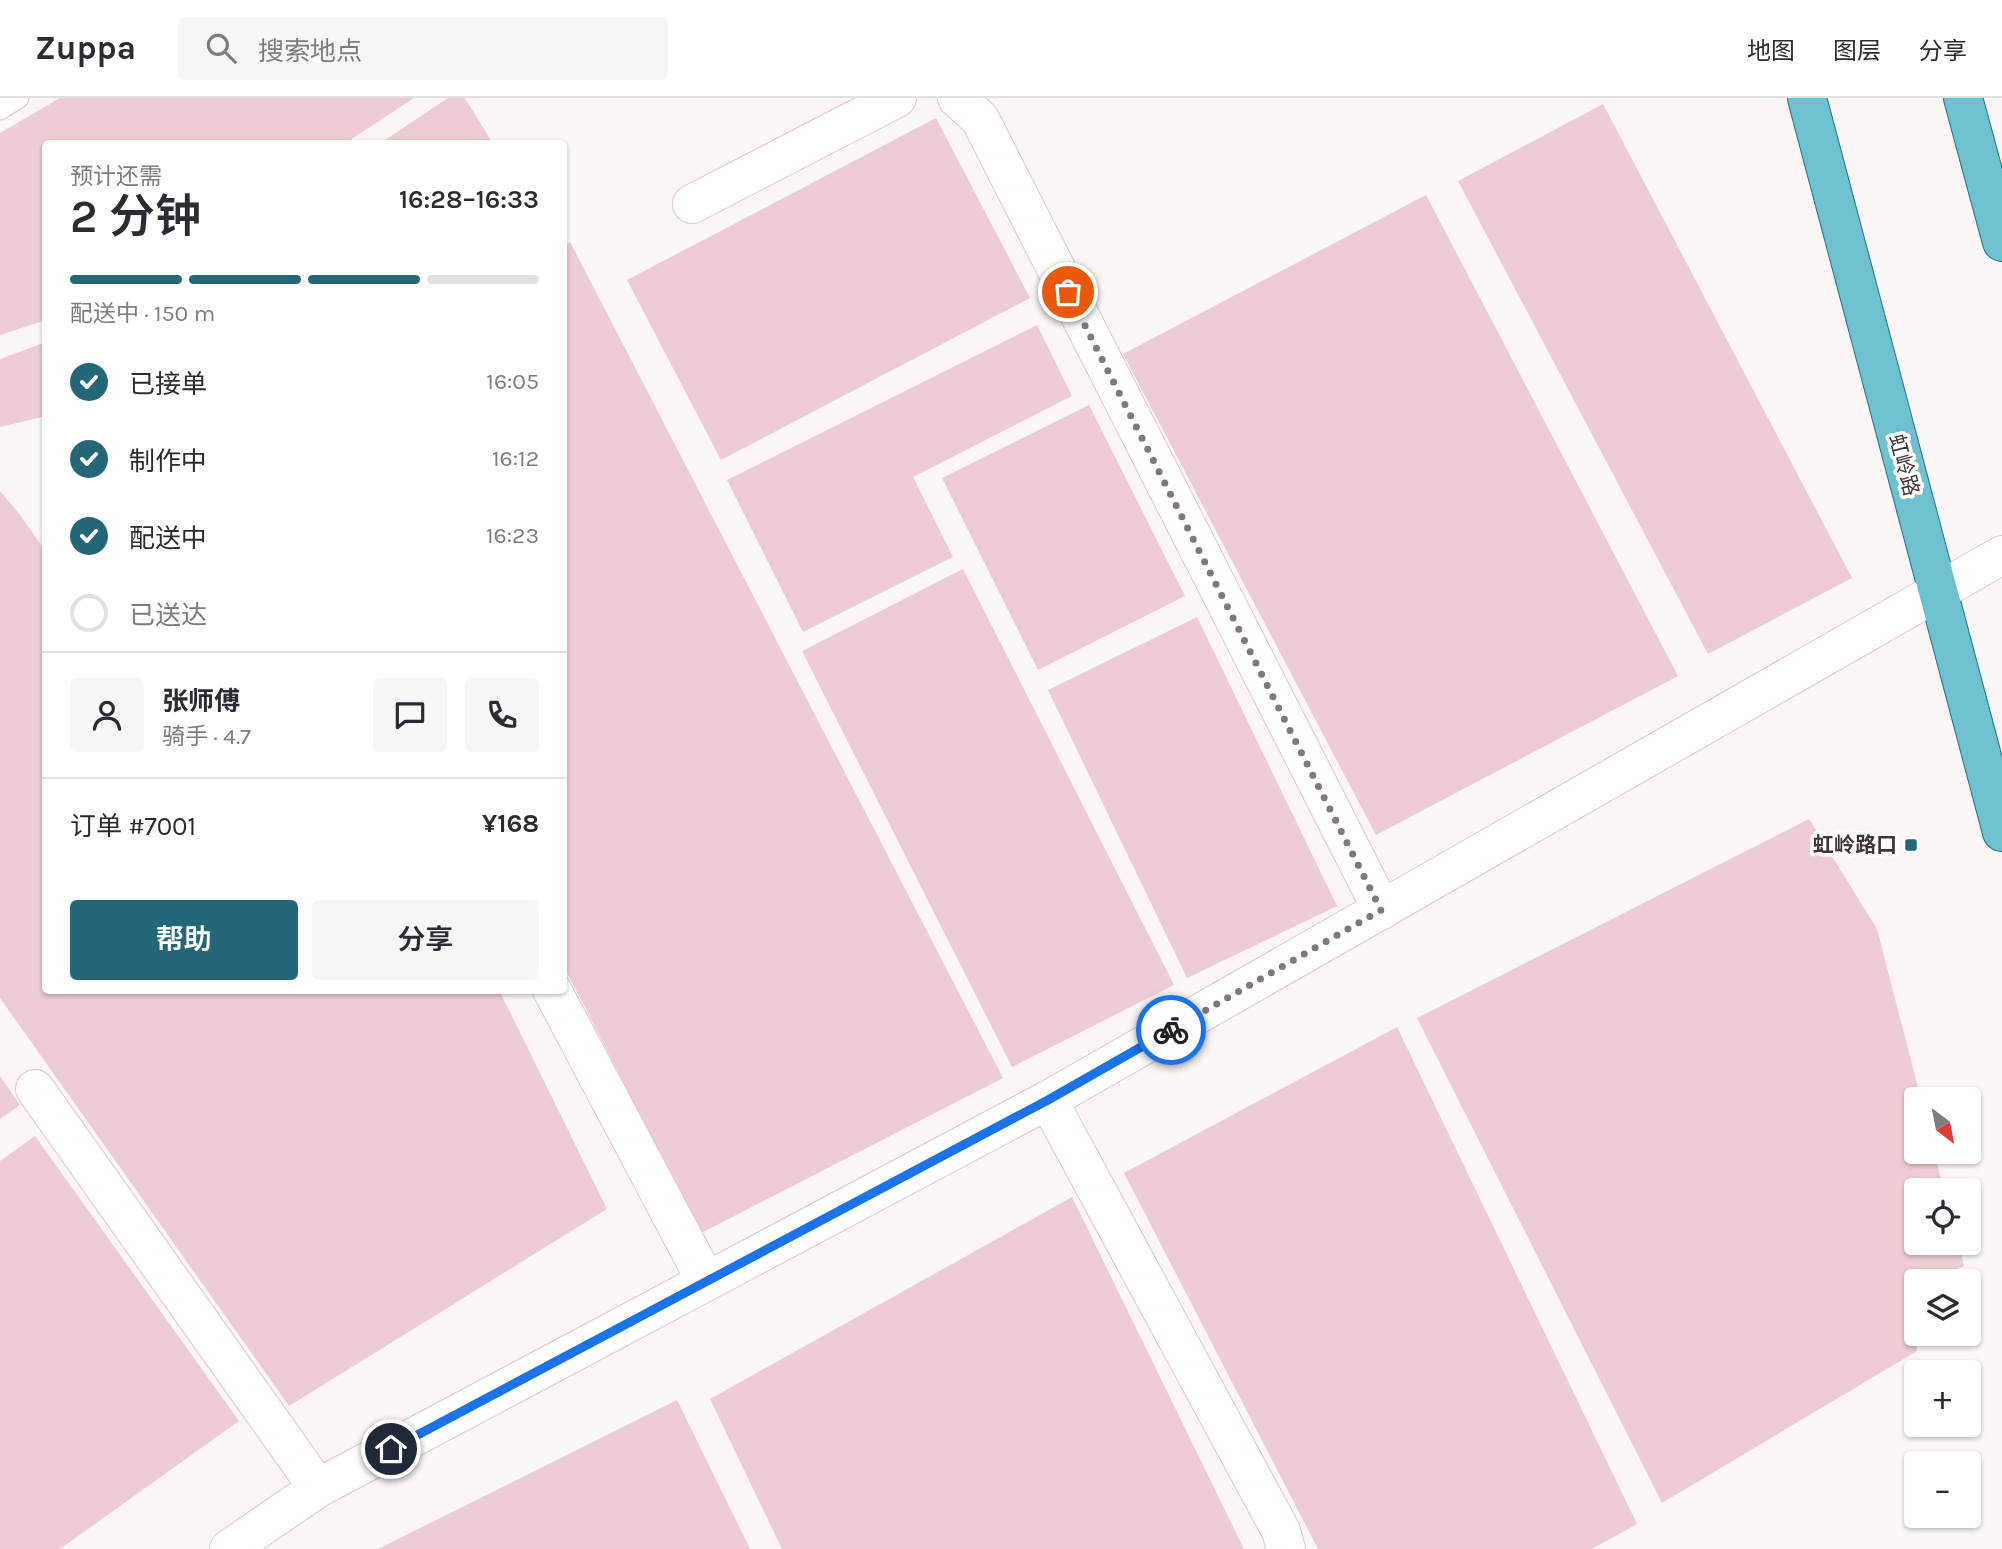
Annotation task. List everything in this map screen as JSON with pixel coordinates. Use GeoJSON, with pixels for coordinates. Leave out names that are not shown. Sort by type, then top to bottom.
{"type":"FeatureCollection","features":[{"type":"Feature","properties":{"kind":"main road","name":"虹岭路"},"geometry":{"type":"LineString","coordinates":[[1807,98],[2002,832]]}},
{"type":"Feature","properties":{"kind":"main road"},"geometry":{"type":"LineString","coordinates":[[1964,98],[2002,242]]}},
{"type":"Feature","properties":{"kind":"street"},"geometry":{"type":"LineString","coordinates":[[692,204],[897,98]]}},
{"type":"Feature","properties":{"kind":"street"},"geometry":{"type":"LineString","coordinates":[[957,98],[980,119],[1381,910]]}},
{"type":"Feature","properties":{"kind":"street"},"geometry":{"type":"LineString","coordinates":[[229,1549],[318,1488],[1048,1100],[2002,555]]}},
{"type":"Feature","properties":{"kind":"street"},"geometry":{"type":"LineString","coordinates":[[554,994],[706,1281]]}},
{"type":"Feature","properties":{"kind":"street"},"geometry":{"type":"LineString","coordinates":[[35,1089],[318,1488]]}},
{"type":"Feature","properties":{"kind":"street"},"geometry":{"type":"LineString","coordinates":[[1048,1100],[1281,1531],[1286,1549]]}},
{"type":"Feature","properties":{"kind":"lane"},"geometry":{"type":"LineString","coordinates":[[0,110],[19,98]]}},
{"type":"Feature","properties":{"kind":"building"},"geometry":{"type":"Polygon","coordinates":[[[60,98],[414,98],[350,140],[42,140],[42,321],[0,335],[0,133],[60,98]]]}},
{"type":"Feature","properties":{"kind":"building"},"geometry":{"type":"Polygon","coordinates":[[[448,98],[465,98],[491,140],[385,140],[448,98]]]}},
{"type":"Feature","properties":{"kind":"building"},"geometry":{"type":"Polygon","coordinates":[[[1603,104],[1852,578],[1708,654],[1458,181],[1603,104]]]}},
{"type":"Feature","properties":{"kind":"building"},"geometry":{"type":"Polygon","coordinates":[[[936,118],[1030,298],[721,460],[627,280],[936,118]]]}},
{"type":"Feature","properties":{"kind":"building"},"geometry":{"type":"Polygon","coordinates":[[[1426,195],[1678,676],[1376,835],[1123,354],[1426,195]]]}},
{"type":"Feature","properties":{"kind":"building"},"geometry":{"type":"Polygon","coordinates":[[[570,242],[1003,1078],[701,1233],[567,973],[567,244],[570,242]]]}},
{"type":"Feature","properties":{"kind":"building"},"geometry":{"type":"Polygon","coordinates":[[[1037,325],[1072,396],[913,477],[953,557],[803,632],[727,480],[1037,325]]]}},
{"type":"Feature","properties":{"kind":"building"},"geometry":{"type":"Polygon","coordinates":[[[42,343],[42,417],[0,427],[0,359],[42,343]]]}},
{"type":"Feature","properties":{"kind":"building"},"geometry":{"type":"Polygon","coordinates":[[[1089,405],[1185,596],[1038,670],[942,478],[1089,405]]]}},
{"type":"Feature","properties":{"kind":"building"},"geometry":{"type":"Polygon","coordinates":[[[0,491],[42,546],[42,994],[501,994],[607,1209],[289,1406],[0,998],[0,491]]]}},
{"type":"Feature","properties":{"kind":"building"},"geometry":{"type":"Polygon","coordinates":[[[963,569],[1174,985],[1012,1067],[802,651],[963,569]]]}},
{"type":"Feature","properties":{"kind":"building"},"geometry":{"type":"Polygon","coordinates":[[[1197,617],[1337,906],[1187,978],[1048,690],[1197,617]]]}},
{"type":"Feature","properties":{"kind":"building"},"geometry":{"type":"Polygon","coordinates":[[[1809,819],[1877,929],[1918,1087],[1904,1087],[1904,1164],[1937,1164],[1941,1178],[1904,1178],[1904,1255],[1961,1255],[1964,1266],[1957,1269],[1904,1269],[1904,1346],[1916,1346],[1917,1351],[1662,1503],[1417,1018],[1809,819]]]}},
{"type":"Feature","properties":{"kind":"building"},"geometry":{"type":"Polygon","coordinates":[[[1397,1027],[1637,1524],[1592,1549],[1318,1549],[1124,1173],[1397,1027]]]}},
{"type":"Feature","properties":{"kind":"building"},"geometry":{"type":"Polygon","coordinates":[[[0,1076],[20,1105],[0,1119],[0,1076]]]}},
{"type":"Feature","properties":{"kind":"building"},"geometry":{"type":"Polygon","coordinates":[[[35,1136],[239,1421],[60,1549],[0,1549],[0,1161],[35,1136]]]}},
{"type":"Feature","properties":{"kind":"building"},"geometry":{"type":"Polygon","coordinates":[[[1072,1197],[1244,1549],[782,1549],[710,1399],[1072,1197]]]}},
{"type":"Feature","properties":{"kind":"building"},"geometry":{"type":"Polygon","coordinates":[[[677,1400],[750,1549],[378,1549],[677,1400]]]}},
{"type":"Feature","properties":{"kind":"way so far"},"geometry":{"type":"LineString","coordinates":[[1068,292],[1381,910],[1171,1030]]}},
{"type":"Feature","properties":{"kind":"place","name":"虹岭路口"},"geometry":{"type":"Point","coordinates":[1911,845]}},
{"type":"Feature","properties":{"kind":"route"},"geometry":{"type":"LineString","coordinates":[[391,1449],[1048,1100],[1171,1030]]}}]}
